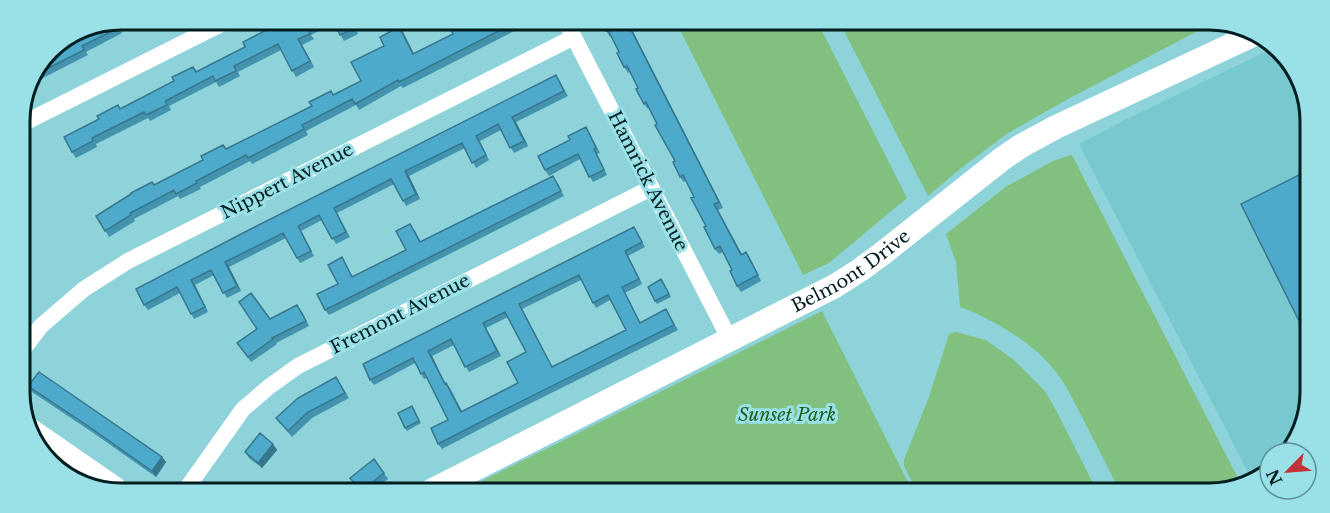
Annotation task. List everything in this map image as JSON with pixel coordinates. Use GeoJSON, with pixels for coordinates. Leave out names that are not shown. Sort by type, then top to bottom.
{"type":"FeatureCollection","features":[{"type":"Feature","properties":{"kind":"street"},"geometry":{"type":"LineString","coordinates":[[30,120],[209,30]]}},
{"type":"Feature","properties":{"kind":"street","name":"Hamrick Avenue"},"geometry":{"type":"LineString","coordinates":[[570,30],[730,339]]}},
{"type":"Feature","properties":{"kind":"street","name":"Nippert Avenue"},"geometry":{"type":"LineString","coordinates":[[30,340],[41,326],[84,289],[128,261],[574,37]]}},
{"type":"Feature","properties":{"kind":"street","name":"Belmont Drive"},"geometry":{"type":"LineString","coordinates":[[447,483],[835,286],[860,270],[1002,159],[1022,146],[1247,38]]}},
{"type":"Feature","properties":{"kind":"street","name":"Fremont Avenue"},"geometry":{"type":"LineString","coordinates":[[191,483],[243,409],[298,366],[651,188]]}},
{"type":"Feature","properties":{"kind":"street"},"geometry":{"type":"LineString","coordinates":[[43,439],[104,481]]}},
{"type":"Feature","properties":{"kind":"shaded area"},"geometry":{"type":"Polygon","coordinates":[[[1267,51],[1278,61],[1291,81],[1297,97],[1300,121],[1299,404],[1295,422],[1286,441],[1258,441],[1258,469],[1255,471],[1249,474],[1079,144],[1267,51]]]}},
{"type":"Feature","properties":{"kind":"green space"},"geometry":{"type":"Polygon","coordinates":[[[680,30],[822,30],[907,198],[829,263],[803,275],[680,30]]]}},
{"type":"Feature","properties":{"kind":"green space"},"geometry":{"type":"Polygon","coordinates":[[[844,30],[1199,30],[1008,133],[928,196],[844,30]]]}},
{"type":"Feature","properties":{"kind":"green space"},"geometry":{"type":"Polygon","coordinates":[[[1072,155],[1238,478],[1215,483],[1116,483],[1070,394],[1052,367],[1010,332],[960,307],[956,262],[946,234],[1007,186],[1055,160],[1072,155]]]}},
{"type":"Feature","properties":{"kind":"green space","name":"Sunset Park"},"geometry":{"type":"Polygon","coordinates":[[[822,311],[908,483],[478,483],[822,311]]]}},
{"type":"Feature","properties":{"kind":"green space"},"geometry":{"type":"Polygon","coordinates":[[[956,332],[986,340],[1014,360],[1040,386],[1058,414],[1093,483],[912,483],[904,466],[904,460],[929,397],[949,334],[956,332]]]}},
{"type":"Feature","properties":{"kind":"building"},"geometry":{"type":"Polygon","coordinates":[[[266,30],[308,30],[310,34],[298,39],[310,61],[292,71],[278,44],[234,66],[236,71],[215,81],[213,76],[165,101],[167,105],[146,115],[144,112],[92,138],[93,141],[72,152],[64,137],[99,119],[97,116],[118,105],[120,109],[174,81],[172,77],[193,67],[196,72],[245,47],[243,42],[266,30]]]}},
{"type":"Feature","properties":{"kind":"building"},"geometry":{"type":"Polygon","coordinates":[[[338,30],[350,30],[340,35],[338,30]]]}},
{"type":"Feature","properties":{"kind":"building"},"geometry":{"type":"Polygon","coordinates":[[[393,30],[401,30],[413,54],[453,34],[451,30],[500,30],[399,82],[398,80],[355,104],[352,99],[302,125],[304,129],[248,158],[246,155],[176,194],[174,190],[130,213],[131,215],[105,231],[96,216],[152,182],[154,185],[203,160],[201,156],[223,145],[226,149],[312,106],[309,102],[331,91],[333,95],[361,81],[351,62],[384,46],[380,37],[393,30]]]}},
{"type":"Feature","properties":{"kind":"building"},"geometry":{"type":"Polygon","coordinates":[[[608,30],[631,30],[719,202],[714,204],[741,255],[746,252],[758,275],[737,286],[720,246],[715,249],[691,198],[694,197],[683,175],[680,177],[673,162],[675,161],[655,125],[657,124],[646,102],[644,104],[636,89],[638,88],[627,66],[624,67],[617,53],[619,52],[608,30]]]}},
{"type":"Feature","properties":{"kind":"building"},"geometry":{"type":"Polygon","coordinates":[[[112,31],[82,46],[84,50],[46,69],[70,45],[86,37],[112,31]]]}},
{"type":"Feature","properties":{"kind":"building"},"geometry":{"type":"Polygon","coordinates":[[[556,75],[564,91],[512,117],[524,141],[510,148],[498,124],[476,136],[486,155],[472,163],[462,143],[405,171],[416,194],[403,201],[391,179],[334,208],[346,232],[332,239],[319,215],[298,226],[311,251],[297,258],[283,233],[225,262],[237,286],[223,293],[211,270],[191,280],[205,307],[191,314],[177,287],[144,305],[136,289],[556,75]]]}},
{"type":"Feature","properties":{"kind":"building"},"geometry":{"type":"Polygon","coordinates":[[[586,127],[604,170],[589,177],[578,154],[545,170],[538,156],[570,140],[568,136],[586,127]]]}},
{"type":"Feature","properties":{"kind":"building"},"geometry":{"type":"Polygon","coordinates":[[[1300,174],[1300,323],[1241,204],[1300,174]]]}},
{"type":"Feature","properties":{"kind":"building"},"geometry":{"type":"Polygon","coordinates":[[[553,176],[561,191],[325,310],[317,294],[338,284],[328,265],[342,257],[352,277],[406,250],[396,231],[410,224],[420,242],[553,176]]]}},
{"type":"Feature","properties":{"kind":"building"},"geometry":{"type":"Polygon","coordinates":[[[634,227],[642,242],[625,251],[639,279],[622,287],[640,323],[666,309],[674,325],[438,444],[431,428],[448,420],[424,372],[421,374],[413,358],[370,380],[363,364],[634,227]],[[579,275],[519,304],[552,367],[626,330],[608,295],[593,303],[579,275]],[[505,312],[483,323],[497,351],[465,367],[451,339],[428,351],[461,412],[518,383],[507,362],[526,352],[505,312]]]}},
{"type":"Feature","properties":{"kind":"building"},"geometry":{"type":"Polygon","coordinates":[[[661,279],[669,294],[655,301],[648,287],[661,279]]]}},
{"type":"Feature","properties":{"kind":"building"},"geometry":{"type":"Polygon","coordinates":[[[251,293],[270,319],[297,305],[306,321],[272,338],[248,357],[237,343],[257,329],[239,302],[251,293]]]}},
{"type":"Feature","properties":{"kind":"building"},"geometry":{"type":"Polygon","coordinates":[[[39,372],[162,457],[152,471],[30,387],[30,383],[39,372]]]}},
{"type":"Feature","properties":{"kind":"building"},"geometry":{"type":"Polygon","coordinates":[[[336,377],[345,393],[308,412],[288,431],[276,418],[298,398],[336,377]]]}},
{"type":"Feature","properties":{"kind":"building"},"geometry":{"type":"Polygon","coordinates":[[[412,406],[419,421],[405,428],[398,413],[412,406]]]}},
{"type":"Feature","properties":{"kind":"building"},"geometry":{"type":"Polygon","coordinates":[[[260,433],[273,444],[258,463],[245,452],[260,433]]]}},
{"type":"Feature","properties":{"kind":"building"},"geometry":{"type":"Polygon","coordinates":[[[374,459],[384,473],[372,483],[354,483],[350,478],[374,459]]]}}]}
